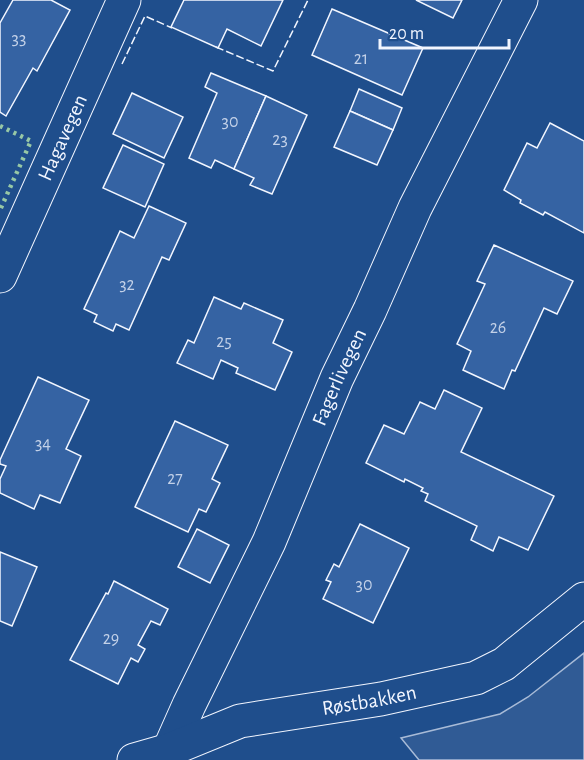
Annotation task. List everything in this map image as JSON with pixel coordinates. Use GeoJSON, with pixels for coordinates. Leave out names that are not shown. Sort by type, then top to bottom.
{"type":"FeatureCollection","features":[{"type":"Feature","properties":{"kind":"street","name":"Hagavegen"},"geometry":{"type":"LineString","coordinates":[[0,276],[124,0]]}},
{"type":"Feature","properties":{"kind":"street","name":"Fagerlivegen"},"geometry":{"type":"LineString","coordinates":[[169,755],[189,705],[268,542],[337,378],[415,208],[521,0]]}},
{"type":"Feature","properties":{"kind":"street","name":"Røstbakken"},"geometry":{"type":"LineString","coordinates":[[134,760],[169,755],[240,721],[381,699],[476,678],[504,664],[584,598]]}},
{"type":"Feature","properties":{"kind":"shaded area"},"geometry":{"type":"Polygon","coordinates":[[[584,653],[584,760],[419,760],[401,738],[500,714],[528,697],[584,653]]]}},
{"type":"Feature","properties":{"kind":"building"},"geometry":{"type":"Polygon","coordinates":[[[13,0],[51,0],[70,10],[37,71],[33,68],[6,116],[0,112],[0,23],[13,0]]]}},
{"type":"Feature","properties":{"kind":"building"},"geometry":{"type":"Polygon","coordinates":[[[184,0],[283,0],[261,46],[227,29],[218,48],[171,27],[184,0]]]}},
{"type":"Feature","properties":{"kind":"building"},"geometry":{"type":"Polygon","coordinates":[[[416,0],[462,0],[453,18],[416,0]]]}},
{"type":"Feature","properties":{"kind":"building"},"geometry":{"type":"Polygon","coordinates":[[[332,9],[423,48],[402,95],[312,55],[332,9]]]}},
{"type":"Feature","properties":{"kind":"building"},"geometry":{"type":"Polygon","coordinates":[[[211,73],[266,96],[234,169],[215,160],[211,168],[189,158],[217,93],[205,87],[211,73]]]}},
{"type":"Feature","properties":{"kind":"building"},"geometry":{"type":"Polygon","coordinates":[[[359,89],[402,108],[393,130],[350,111],[359,89]]]}},
{"type":"Feature","properties":{"kind":"building"},"geometry":{"type":"Polygon","coordinates":[[[132,93],[183,117],[164,158],[113,134],[132,93]]]}},
{"type":"Feature","properties":{"kind":"building"},"geometry":{"type":"Polygon","coordinates":[[[266,96],[307,115],[272,194],[250,185],[254,178],[234,169],[266,96]]]}},
{"type":"Feature","properties":{"kind":"building"},"geometry":{"type":"Polygon","coordinates":[[[350,111],[393,130],[377,165],[334,147],[350,111]]]}},
{"type":"Feature","properties":{"kind":"building"},"geometry":{"type":"Polygon","coordinates":[[[550,123],[584,141],[584,233],[545,212],[543,215],[520,203],[521,200],[504,190],[527,143],[537,148],[550,123]]]}},
{"type":"Feature","properties":{"kind":"building"},"geometry":{"type":"Polygon","coordinates":[[[123,145],[164,164],[145,207],[103,188],[123,145]]]}},
{"type":"Feature","properties":{"kind":"building"},"geometry":{"type":"Polygon","coordinates":[[[149,206],[186,223],[169,260],[162,257],[129,330],[116,324],[113,331],[94,322],[97,315],[84,309],[120,231],[134,238],[149,206]]]}},
{"type":"Feature","properties":{"kind":"building"},"geometry":{"type":"Polygon","coordinates":[[[494,245],[573,281],[557,314],[544,308],[515,371],[512,370],[504,389],[463,370],[471,351],[457,344],[485,284],[477,281],[494,245]]]}},
{"type":"Feature","properties":{"kind":"building"},"geometry":{"type":"Polygon","coordinates":[[[214,297],[241,309],[244,303],[283,320],[273,343],[292,352],[275,390],[236,373],[238,368],[221,360],[213,379],[177,363],[188,340],[194,343],[214,297]]]}},
{"type":"Feature","properties":{"kind":"building"},"geometry":{"type":"Polygon","coordinates":[[[38,377],[89,400],[66,449],[81,456],[60,503],[40,495],[34,509],[0,493],[0,479],[6,466],[0,464],[0,460],[38,377]]]}},
{"type":"Feature","properties":{"kind":"building"},"geometry":{"type":"Polygon","coordinates":[[[444,390],[482,408],[461,452],[554,496],[528,550],[499,537],[493,551],[471,540],[477,526],[425,501],[428,494],[421,491],[423,488],[405,479],[404,482],[366,463],[384,425],[404,434],[420,402],[435,409],[444,390]]]}},
{"type":"Feature","properties":{"kind":"building"},"geometry":{"type":"Polygon","coordinates":[[[175,421],[228,445],[212,479],[220,483],[206,512],[199,509],[188,532],[135,507],[175,421]]]}},
{"type":"Feature","properties":{"kind":"building"},"geometry":{"type":"Polygon","coordinates":[[[360,524],[409,548],[373,623],[323,599],[331,582],[326,580],[334,564],[339,567],[360,524]]]}},
{"type":"Feature","properties":{"kind":"building"},"geometry":{"type":"Polygon","coordinates":[[[197,529],[229,545],[210,583],[178,567],[197,529]]]}},
{"type":"Feature","properties":{"kind":"building"},"geometry":{"type":"Polygon","coordinates":[[[0,552],[37,567],[12,626],[0,621],[0,552]]]}},
{"type":"Feature","properties":{"kind":"building"},"geometry":{"type":"Polygon","coordinates":[[[114,581],[168,609],[160,625],[151,621],[138,645],[145,649],[138,662],[131,658],[118,684],[70,660],[114,581]]]}},
{"type":"Feature","properties":{"kind":"hedge"},"geometry":{"type":"LineString","coordinates":[[0,126],[31,141],[0,210]]}},
{"type":"Feature","properties":{"kind":"fence"},"geometry":{"type":"LineString","coordinates":[[216,47],[273,71],[308,0]]}},
{"type":"Feature","properties":{"kind":"fence"},"geometry":{"type":"LineString","coordinates":[[122,64],[145,16],[172,28]]}}]}
